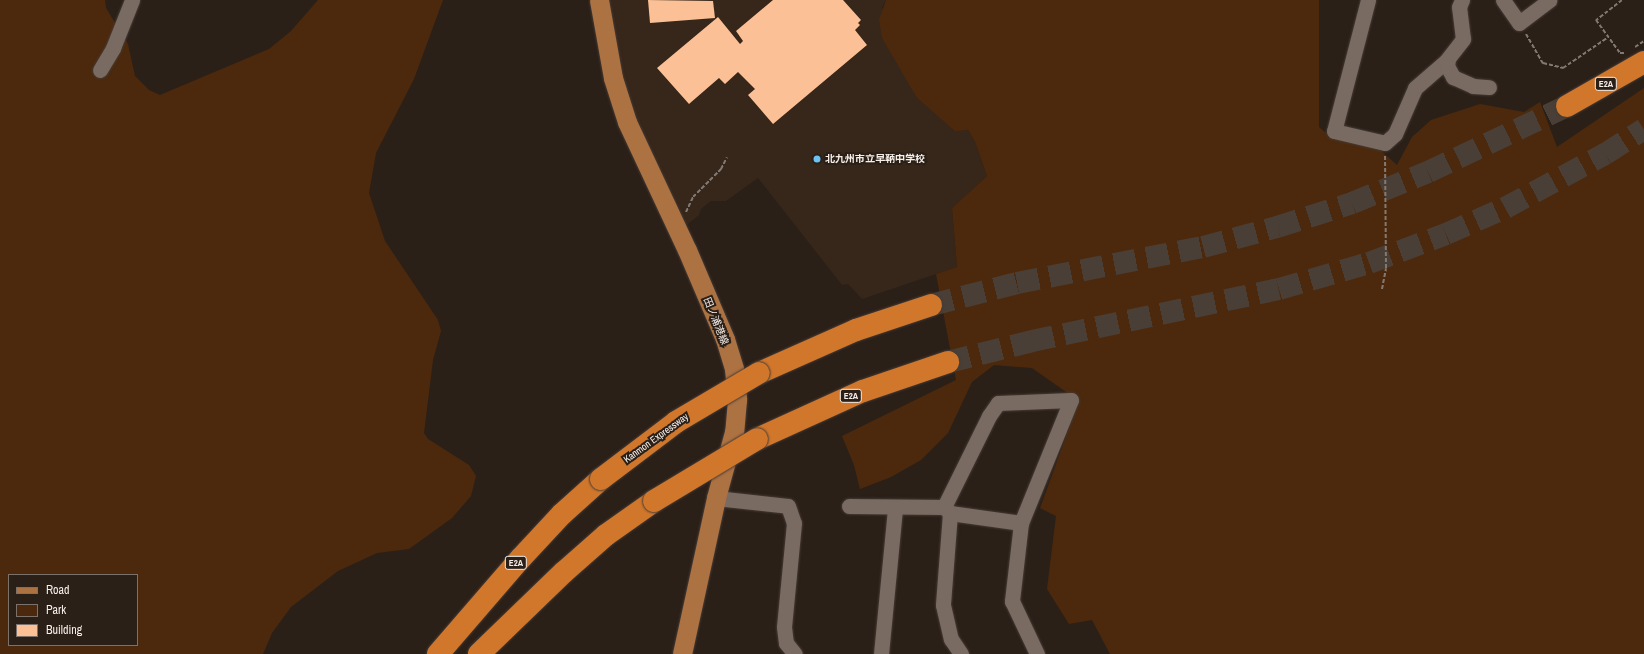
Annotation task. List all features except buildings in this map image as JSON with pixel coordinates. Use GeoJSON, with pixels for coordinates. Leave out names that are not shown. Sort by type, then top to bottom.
{"type":"FeatureCollection","features":[{"type":"Feature","properties":{"kind":"highway","name":"E2A"},"geometry":{"type":"LineString","coordinates":[[1567,106],[1634,54]]}},
{"type":"Feature","properties":{"kind":"highway","name":"Kanmon Expressway"},"geometry":{"type":"LineString","coordinates":[[438,654],[521,558],[562,514],[601,479],[676,422],[759,373],[856,330],[931,306]]}},
{"type":"Feature","properties":{"kind":"highway","name":"E2A"},"geometry":{"type":"LineString","coordinates":[[479,654],[564,572],[606,535],[654,501],[758,439],[862,391],[948,362]]}},
{"type":"Feature","properties":{"kind":"main road","name":"田ノ浦港線"},"geometry":{"type":"LineString","coordinates":[[599,0],[613,78],[627,122],[725,338],[734,369],[737,400],[734,432],[716,498],[682,654]]}},
{"type":"Feature","properties":{"kind":"street"},"geometry":{"type":"LineString","coordinates":[[100,70],[113,48],[132,0]]}},
{"type":"Feature","properties":{"kind":"street"},"geometry":{"type":"LineString","coordinates":[[1368,0],[1334,131],[1385,143],[1395,134],[1414,88],[1448,59],[1463,39],[1459,7],[1462,0]]}},
{"type":"Feature","properties":{"kind":"street"},"geometry":{"type":"LineString","coordinates":[[1503,0],[1519,23],[1548,0]]}},
{"type":"Feature","properties":{"kind":"street"},"geometry":{"type":"LineString","coordinates":[[1448,59],[1447,66],[1453,77],[1473,86],[1489,87]]}},
{"type":"Feature","properties":{"kind":"street"},"geometry":{"type":"LineString","coordinates":[[961,654],[951,639],[943,605],[947,510],[989,416],[998,403],[1072,400],[1021,523],[1012,601],[1037,654]]}},
{"type":"Feature","properties":{"kind":"street"},"geometry":{"type":"LineString","coordinates":[[716,498],[788,506],[794,523],[784,627],[786,642],[795,654]]}},
{"type":"Feature","properties":{"kind":"street"},"geometry":{"type":"LineString","coordinates":[[849,506],[947,510],[1021,523]]}},
{"type":"Feature","properties":{"kind":"street"},"geometry":{"type":"LineString","coordinates":[[881,654],[895,508]]}},
{"type":"Feature","properties":{"kind":"path"},"geometry":{"type":"LineString","coordinates":[[1622,0],[1596,20],[1607,38],[1620,53],[1634,54],[1644,41]]}},
{"type":"Feature","properties":{"kind":"path"},"geometry":{"type":"LineString","coordinates":[[1519,23],[1543,63],[1550,67],[1563,68],[1571,65],[1607,38]]}},
{"type":"Feature","properties":{"kind":"path"},"geometry":{"type":"LineString","coordinates":[[1382,289],[1386,268],[1385,143]]}},
{"type":"Feature","properties":{"kind":"path"},"geometry":{"type":"LineString","coordinates":[[675,226],[681,223],[693,197],[721,169],[727,157]]}},
{"type":"Feature","properties":{"kind":"shaded area","name":"北九州市立早鞆中学校"},"geometry":{"type":"Polygon","coordinates":[[[608,0],[886,0],[882,7],[907,77],[917,98],[968,130],[975,142],[987,176],[952,208],[957,267],[862,299],[848,284],[842,285],[758,178],[726,201],[711,201],[701,209],[699,215],[684,227],[635,123],[623,88],[608,0]]]}},
{"type":"Feature","properties":{"kind":"green space"},"geometry":{"type":"Polygon","coordinates":[[[0,0],[105,0],[106,8],[128,44],[135,76],[149,90],[160,95],[269,49],[291,31],[318,0],[443,0],[414,79],[376,153],[369,193],[385,241],[438,320],[441,331],[433,360],[424,433],[428,439],[469,465],[476,476],[471,496],[452,518],[409,549],[377,553],[338,571],[291,607],[272,633],[263,654],[0,654],[0,0]]]}},
{"type":"Feature","properties":{"kind":"green space"},"geometry":{"type":"Polygon","coordinates":[[[886,0],[1319,0],[1319,127],[1332,138],[1378,148],[1397,165],[1412,137],[1431,120],[1480,104],[1524,112],[1540,102],[1557,147],[1644,88],[1644,654],[1110,654],[1092,620],[1069,624],[1047,589],[1056,516],[1040,508],[1079,401],[1032,368],[994,365],[972,382],[948,433],[921,460],[891,477],[860,489],[854,465],[842,436],[956,380],[936,274],[957,267],[952,208],[987,176],[975,142],[968,130],[955,131],[917,98],[882,38],[879,19],[886,0]]]}},
{"type":"Feature","properties":{"kind":"tunnel"},"geometry":{"type":"LineString","coordinates":[[931,305],[1017,283],[1203,247],[1277,227],[1352,203],[1428,172],[1567,106]]}},
{"type":"Feature","properties":{"kind":"tunnel"},"geometry":{"type":"LineString","coordinates":[[948,362],[1032,341],[1279,289],[1369,263],[1446,234],[1505,208],[1605,154],[1644,129]]}},
{"type":"Feature","properties":{"kind":"place","name":"北九州市立早鞆中学校"},"geometry":{"type":"Point","coordinates":[817,159]}}]}
